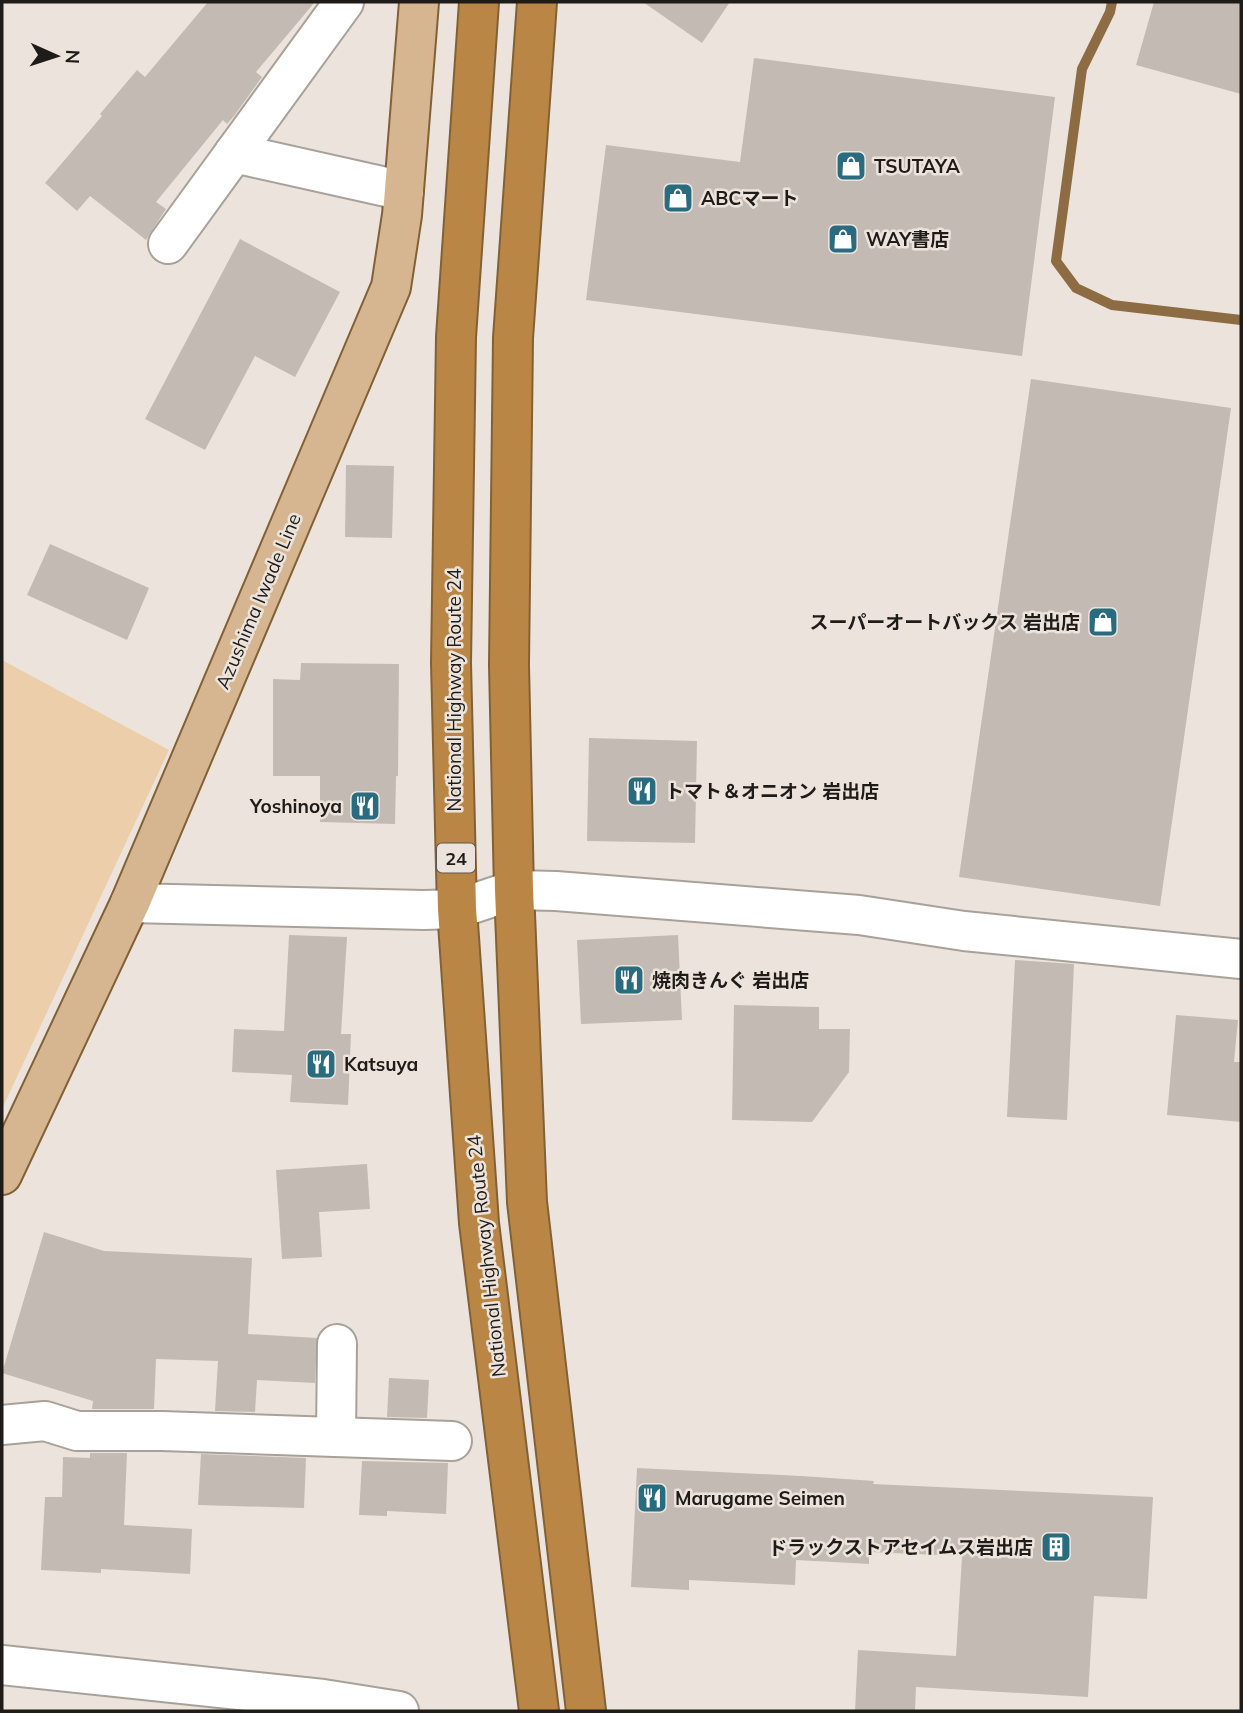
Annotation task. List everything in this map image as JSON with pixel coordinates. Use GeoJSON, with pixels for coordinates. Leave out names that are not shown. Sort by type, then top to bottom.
{"type":"FeatureCollection","features":[{"type":"Feature","properties":{"kind":"highway","name":"National Highway Route 24"},"geometry":{"type":"LineString","coordinates":[[479,2],[456,337],[451,663],[457,908],[479,1223],[539,1711]]}},
{"type":"Feature","properties":{"kind":"highway"},"geometry":{"type":"LineString","coordinates":[[537,2],[513,338],[509,664],[514,890],[527,1202],[586,1711]]}},
{"type":"Feature","properties":{"kind":"main road","name":"Azushima Iwade Line"},"geometry":{"type":"LineString","coordinates":[[2,1175],[130,903],[391,287],[404,191],[419,2]]}},
{"type":"Feature","properties":{"kind":"street"},"geometry":{"type":"LineString","coordinates":[[168,244],[344,2]]}},
{"type":"Feature","properties":{"kind":"street"},"geometry":{"type":"LineString","coordinates":[[234,153],[404,191]]}},
{"type":"Feature","properties":{"kind":"street"},"geometry":{"type":"LineString","coordinates":[[130,903],[424,910],[457,908],[514,890],[859,915],[964,931],[1241,959]]}},
{"type":"Feature","properties":{"kind":"street"},"geometry":{"type":"LineString","coordinates":[[336,1437],[337,1345]]}},
{"type":"Feature","properties":{"kind":"street"},"geometry":{"type":"LineString","coordinates":[[2,1426],[45,1421],[77,1431],[162,1431],[452,1441]]}},
{"type":"Feature","properties":{"kind":"street"},"geometry":{"type":"LineString","coordinates":[[2,1665],[323,1699],[399,1711]]}},
{"type":"Feature","properties":{"kind":"shaded area"},"geometry":{"type":"Polygon","coordinates":[[[2,660],[169,750],[2,1109],[2,660]]]}},
{"type":"Feature","properties":{"kind":"building"},"geometry":{"type":"Polygon","coordinates":[[[208,2],[315,2],[256,72],[262,77],[234,116],[227,124],[223,120],[156,202],[166,209],[146,240],[90,196],[77,211],[45,183],[137,70],[145,77],[208,2]]]}},
{"type":"Feature","properties":{"kind":"building"},"geometry":{"type":"Polygon","coordinates":[[[643,2],[730,2],[702,43],[643,2]]]}},
{"type":"Feature","properties":{"kind":"building"},"geometry":{"type":"Polygon","coordinates":[[[1154,2],[1241,2],[1241,94],[1136,65],[1154,2]]]}},
{"type":"Feature","properties":{"kind":"building"},"geometry":{"type":"Polygon","coordinates":[[[754,58],[1055,97],[1022,356],[586,300],[606,145],[740,162],[754,58]]]}},
{"type":"Feature","properties":{"kind":"building"},"geometry":{"type":"Polygon","coordinates":[[[240,239],[340,292],[295,377],[255,356],[205,450],[145,419],[240,239]]]}},
{"type":"Feature","properties":{"kind":"building"},"geometry":{"type":"Polygon","coordinates":[[[1031,379],[1231,408],[1160,906],[959,877],[1031,379]]]}},
{"type":"Feature","properties":{"kind":"building"},"geometry":{"type":"Polygon","coordinates":[[[346,465],[394,466],[392,538],[345,537],[346,465]]]}},
{"type":"Feature","properties":{"kind":"building"},"geometry":{"type":"Polygon","coordinates":[[[50,544],[149,588],[127,640],[27,595],[50,544]]]}},
{"type":"Feature","properties":{"kind":"building"},"geometry":{"type":"Polygon","coordinates":[[[301,663],[399,664],[395,824],[320,822],[320,776],[273,776],[273,679],[300,680],[301,663]]]}},
{"type":"Feature","properties":{"kind":"building","name":"トマト＆オニオン 岩出店"},"geometry":{"type":"Polygon","coordinates":[[[589,738],[697,741],[695,843],[587,841],[589,738]]]}},
{"type":"Feature","properties":{"kind":"building"},"geometry":{"type":"Polygon","coordinates":[[[289,935],[347,937],[341,1034],[351,1034],[348,1105],[290,1102],[292,1075],[232,1072],[234,1029],[284,1031],[289,935]]]}},
{"type":"Feature","properties":{"kind":"building","name":"焼肉きんぐ 岩出店"},"geometry":{"type":"Polygon","coordinates":[[[678,935],[682,1020],[581,1024],[577,940],[678,935]]]}},
{"type":"Feature","properties":{"kind":"building"},"geometry":{"type":"Polygon","coordinates":[[[1015,960],[1074,964],[1067,1120],[1007,1117],[1015,960]]]}},
{"type":"Feature","properties":{"kind":"building"},"geometry":{"type":"Polygon","coordinates":[[[734,1005],[819,1007],[819,1029],[850,1029],[849,1072],[812,1122],[732,1120],[734,1005]]]}},
{"type":"Feature","properties":{"kind":"building"},"geometry":{"type":"Polygon","coordinates":[[[1176,1015],[1238,1020],[1234,1062],[1241,1062],[1241,1122],[1167,1115],[1176,1015]]]}},
{"type":"Feature","properties":{"kind":"building"},"geometry":{"type":"Polygon","coordinates":[[[367,1164],[370,1209],[319,1212],[322,1257],[282,1259],[276,1170],[367,1164]]]}},
{"type":"Feature","properties":{"kind":"building"},"geometry":{"type":"Polygon","coordinates":[[[44,1232],[104,1251],[252,1258],[248,1334],[317,1338],[315,1383],[257,1380],[255,1412],[215,1411],[218,1361],[156,1359],[154,1409],[92,1409],[93,1401],[2,1373],[44,1232]]]}},
{"type":"Feature","properties":{"kind":"building"},"geometry":{"type":"Polygon","coordinates":[[[389,1378],[429,1380],[427,1418],[387,1417],[389,1378]]]}},
{"type":"Feature","properties":{"kind":"building"},"geometry":{"type":"Polygon","coordinates":[[[90,1453],[127,1453],[124,1525],[192,1529],[190,1574],[101,1569],[101,1573],[41,1570],[45,1497],[62,1497],[63,1457],[90,1458],[90,1453]]]}},
{"type":"Feature","properties":{"kind":"building"},"geometry":{"type":"Polygon","coordinates":[[[201,1454],[306,1458],[304,1508],[198,1505],[201,1454]]]}},
{"type":"Feature","properties":{"kind":"building"},"geometry":{"type":"Polygon","coordinates":[[[362,1461],[448,1463],[446,1514],[387,1511],[387,1516],[359,1515],[362,1461]]]}},
{"type":"Feature","properties":{"kind":"building"},"geometry":{"type":"Polygon","coordinates":[[[637,1468],[874,1481],[873,1484],[1153,1497],[1147,1599],[1094,1596],[1088,1697],[916,1687],[915,1711],[855,1711],[858,1650],[956,1656],[962,1556],[869,1552],[869,1564],[796,1560],[795,1585],[689,1580],[689,1590],[631,1587],[637,1468]]]}},
{"type":"Feature","properties":{"kind":"waterway"},"geometry":{"type":"LineString","coordinates":[[1112,2],[1110,12],[1082,69],[1056,261],[1076,288],[1112,305],[1241,320]]}},
{"type":"Feature","properties":{"kind":"place","name":"TSUTAYA"},"geometry":{"type":"Point","coordinates":[851,166]}},
{"type":"Feature","properties":{"kind":"place","name":"ABCマート"},"geometry":{"type":"Point","coordinates":[678,198]}},
{"type":"Feature","properties":{"kind":"place","name":"WAY書店"},"geometry":{"type":"Point","coordinates":[843,239]}},
{"type":"Feature","properties":{"kind":"place","name":"スーパーオートバックス 岩出店"},"geometry":{"type":"Point","coordinates":[1103,622]}},
{"type":"Feature","properties":{"kind":"place","name":"トマト＆オニオン 岩出店"},"geometry":{"type":"Point","coordinates":[642,791]}},
{"type":"Feature","properties":{"kind":"place","name":"Yoshinoya"},"geometry":{"type":"Point","coordinates":[365,806]}},
{"type":"Feature","properties":{"kind":"place","name":"焼肉きんぐ 岩出店"},"geometry":{"type":"Point","coordinates":[629,980]}},
{"type":"Feature","properties":{"kind":"place","name":"Katsuya"},"geometry":{"type":"Point","coordinates":[321,1064]}},
{"type":"Feature","properties":{"kind":"place","name":"Marugame Seimen"},"geometry":{"type":"Point","coordinates":[652,1498]}},
{"type":"Feature","properties":{"kind":"place","name":"ドラックストアセイムス岩出店"},"geometry":{"type":"Point","coordinates":[1056,1547]}}]}
